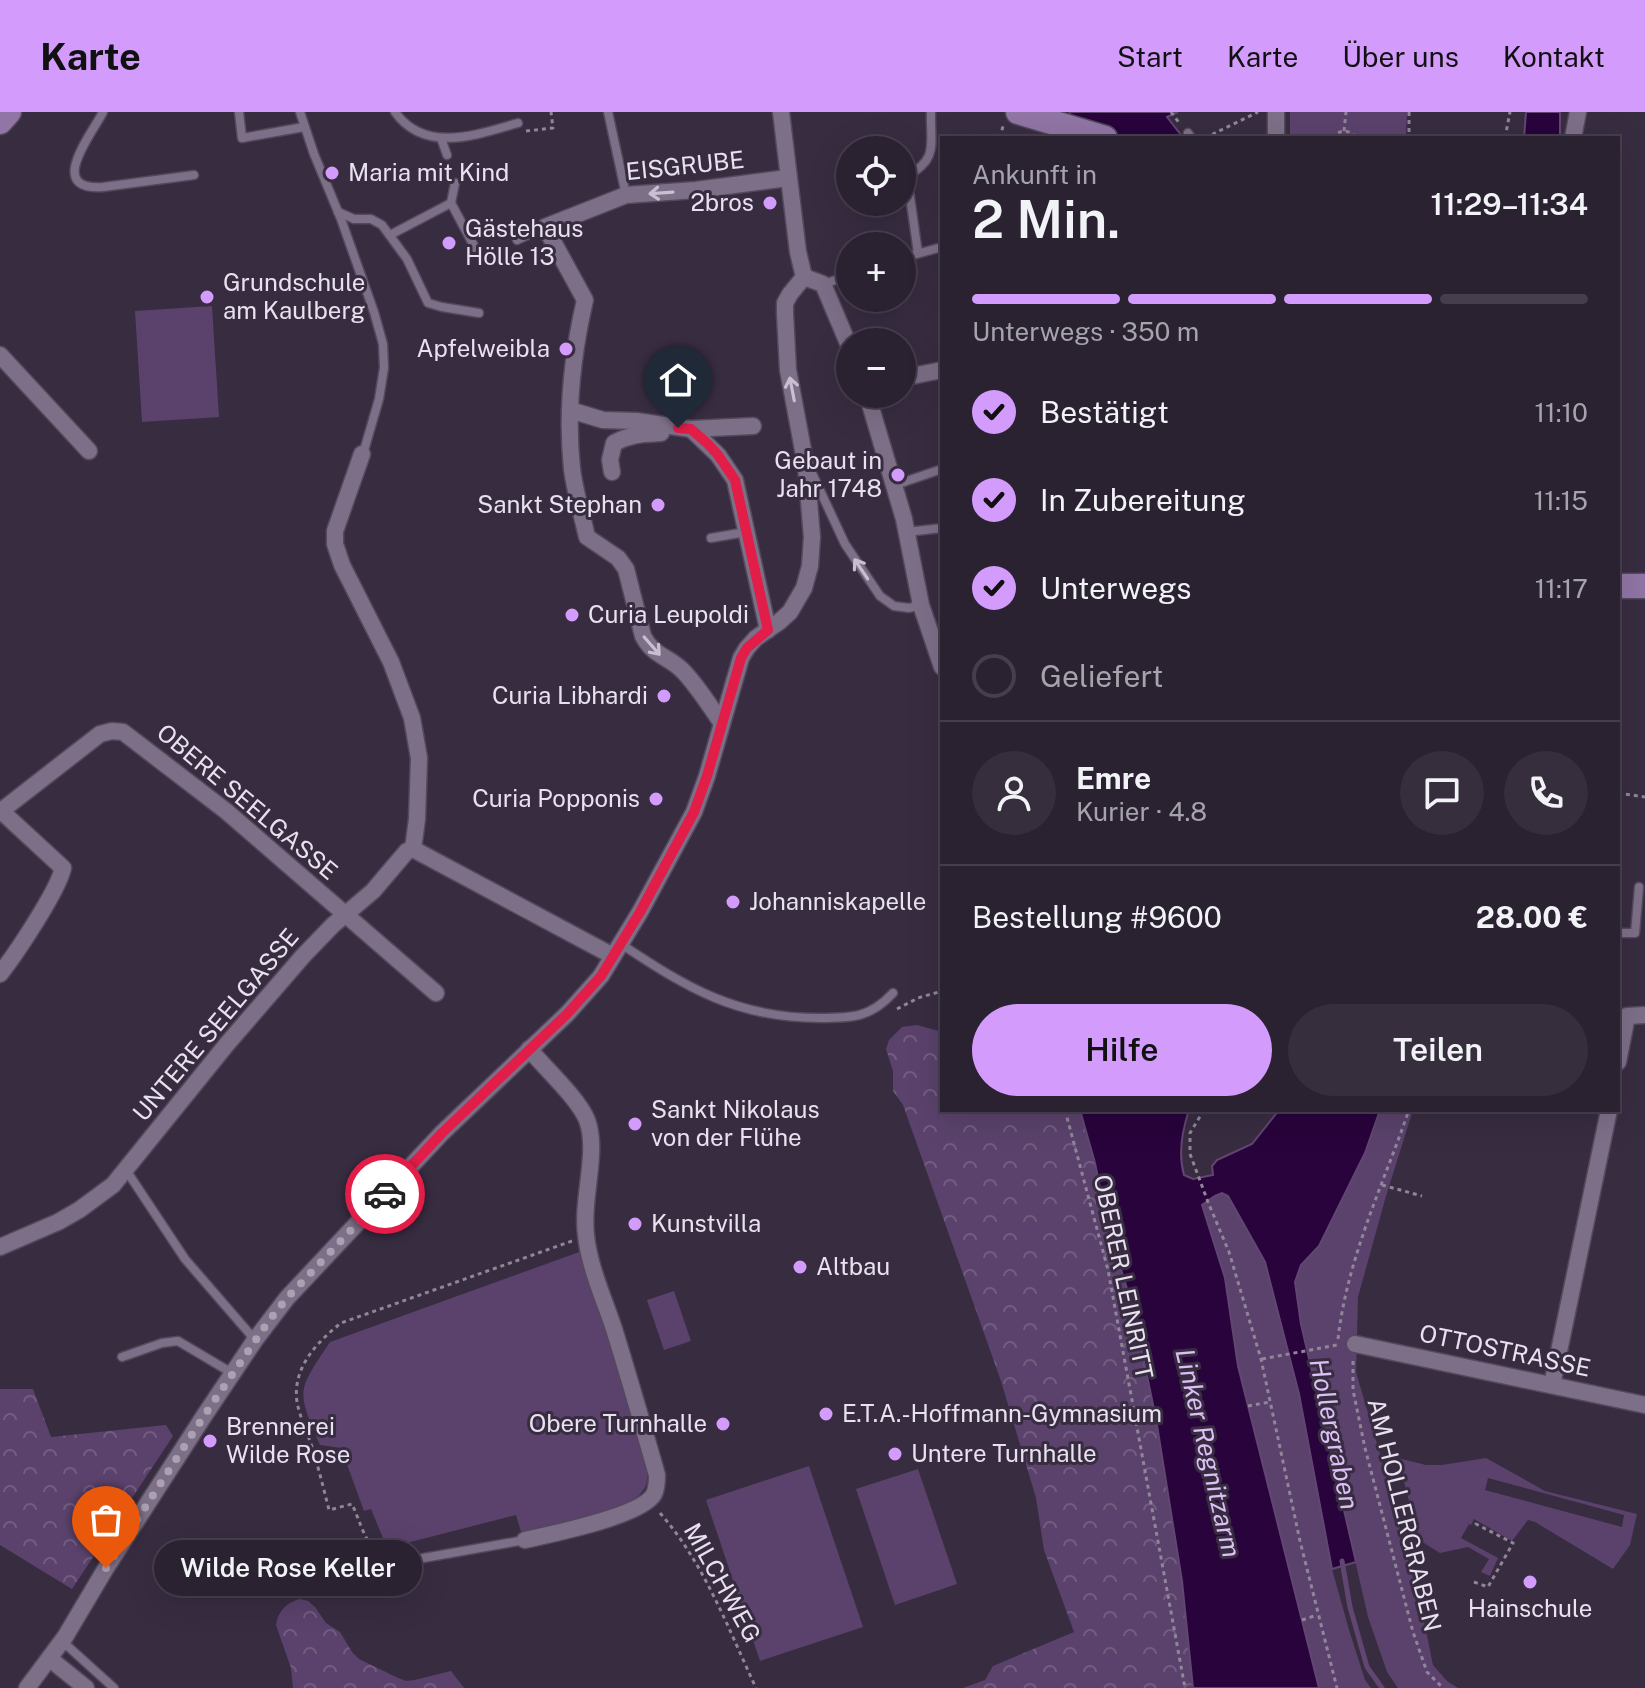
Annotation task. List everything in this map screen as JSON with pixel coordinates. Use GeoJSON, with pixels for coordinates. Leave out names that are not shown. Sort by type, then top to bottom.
{"type":"FeatureCollection","features":[{"type":"Feature","properties":{"kind":"street"},"geometry":{"type":"LineString","coordinates":[[0,122],[9,112]]}},
{"type":"Feature","properties":{"kind":"street"},"geometry":{"type":"LineString","coordinates":[[781,112],[798,252],[804,277]]}},
{"type":"Feature","properties":{"kind":"street"},"geometry":{"type":"LineString","coordinates":[[1276,112],[1276,136]]}},
{"type":"Feature","properties":{"kind":"street"},"geometry":{"type":"LineString","coordinates":[[1573,136],[1578,112]]}},
{"type":"Feature","properties":{"kind":"street"},"geometry":{"type":"LineString","coordinates":[[1010,120],[1049,118],[1099,136]]}},
{"type":"Feature","properties":{"kind":"street","name":"EISGRUBE"},"geometry":{"type":"LineString","coordinates":[[545,227],[626,195],[788,178]]}},
{"type":"Feature","properties":{"kind":"street"},"geometry":{"type":"LineString","coordinates":[[545,227],[585,300],[574,358],[570,410],[572,470],[587,537],[618,558],[626,569],[648,645],[681,668],[721,722]]}},
{"type":"Feature","properties":{"kind":"street"},"geometry":{"type":"LineString","coordinates":[[804,277],[823,284],[842,328]]}},
{"type":"Feature","properties":{"kind":"street"},"geometry":{"type":"LineString","coordinates":[[27,1688],[62,1641],[232,1373],[287,1298],[442,1133],[601,976],[659,877],[694,812],[741,658],[747,648],[790,612],[808,576],[812,537],[806,466],[788,370],[785,314],[785,303],[804,277]]}},
{"type":"Feature","properties":{"kind":"street"},"geometry":{"type":"LineString","coordinates":[[0,355],[89,451]]}},
{"type":"Feature","properties":{"kind":"street"},"geometry":{"type":"LineString","coordinates":[[916,375],[940,370]]}},
{"type":"Feature","properties":{"kind":"street"},"geometry":{"type":"LineString","coordinates":[[871,408],[907,532],[921,605],[940,661]]}},
{"type":"Feature","properties":{"kind":"street"},"geometry":{"type":"LineString","coordinates":[[570,410],[603,420],[685,428],[753,426]]}},
{"type":"Feature","properties":{"kind":"street"},"geometry":{"type":"LineString","coordinates":[[612,472],[610,460],[614,443],[639,433],[660,434],[685,428]]}},
{"type":"Feature","properties":{"kind":"street"},"geometry":{"type":"LineString","coordinates":[[685,428],[718,455],[735,480],[768,630]]}},
{"type":"Feature","properties":{"kind":"street"},"geometry":{"type":"LineString","coordinates":[[362,454],[335,531],[335,544],[342,565],[391,662],[412,718],[419,758],[413,849],[617,950]]}},
{"type":"Feature","properties":{"kind":"street"},"geometry":{"type":"LineString","coordinates":[[1620,586],[1645,586]]}},
{"type":"Feature","properties":{"kind":"street","name":"OBERE SEELGASSE"},"geometry":{"type":"LineString","coordinates":[[0,810],[100,734],[123,732],[226,811],[346,913]]}},
{"type":"Feature","properties":{"kind":"street"},"geometry":{"type":"LineString","coordinates":[[0,810],[63,868],[42,910],[0,974]]}},
{"type":"Feature","properties":{"kind":"street","name":"UNTERE SEELGASSE"},"geometry":{"type":"LineString","coordinates":[[0,1247],[58,1222],[113,1185],[303,956],[373,891],[407,851],[413,849]]}},
{"type":"Feature","properties":{"kind":"street"},"geometry":{"type":"LineString","coordinates":[[346,913],[436,993]]}},
{"type":"Feature","properties":{"kind":"street"},"geometry":{"type":"LineString","coordinates":[[1620,1039],[1622,1016],[1645,1015]]}},
{"type":"Feature","properties":{"kind":"street"},"geometry":{"type":"LineString","coordinates":[[525,1540],[602,1521],[640,1506],[654,1494],[657,1475],[586,1237],[590,1141],[586,1117],[529,1049]]}},
{"type":"Feature","properties":{"kind":"street"},"geometry":{"type":"LineString","coordinates":[[1552,1385],[1609,1112]]}},
{"type":"Feature","properties":{"kind":"street","name":"OTTOSTRASSE"},"geometry":{"type":"LineString","coordinates":[[1355,1344],[1645,1405]]}},
{"type":"Feature","properties":{"kind":"street"},"geometry":{"type":"LineString","coordinates":[[50,1659],[86,1688]]}},
{"type":"Feature","properties":{"kind":"lane"},"geometry":{"type":"LineString","coordinates":[[103,112],[74,166],[75,176],[82,184],[90,188],[103,187],[194,175]]}},
{"type":"Feature","properties":{"kind":"lane"},"geometry":{"type":"LineString","coordinates":[[239,112],[242,138],[304,127]]}},
{"type":"Feature","properties":{"kind":"lane"},"geometry":{"type":"LineString","coordinates":[[300,112],[383,344],[384,368],[379,399],[362,454]]}},
{"type":"Feature","properties":{"kind":"lane"},"geometry":{"type":"LineString","coordinates":[[395,112],[416,133],[441,138],[473,136],[518,123]]}},
{"type":"Feature","properties":{"kind":"lane"},"geometry":{"type":"LineString","coordinates":[[608,112],[626,195]]}},
{"type":"Feature","properties":{"kind":"lane"},"geometry":{"type":"LineString","coordinates":[[931,112],[931,153],[920,169],[907,176],[918,253],[940,248]]}},
{"type":"Feature","properties":{"kind":"lane"},"geometry":{"type":"LineString","coordinates":[[441,138],[447,155]]}},
{"type":"Feature","properties":{"kind":"lane"},"geometry":{"type":"LineString","coordinates":[[931,153],[940,152]]}},
{"type":"Feature","properties":{"kind":"lane"},"geometry":{"type":"LineString","coordinates":[[455,183],[451,203],[480,257],[491,252]]}},
{"type":"Feature","properties":{"kind":"lane"},"geometry":{"type":"LineString","coordinates":[[390,235],[451,203]]}},
{"type":"Feature","properties":{"kind":"lane"},"geometry":{"type":"LineString","coordinates":[[339,215],[377,221],[382,225],[407,259],[428,303],[479,313]]}},
{"type":"Feature","properties":{"kind":"lane","name":"EISGRUBE"},"geometry":{"type":"LineString","coordinates":[[517,240],[545,227]]}},
{"type":"Feature","properties":{"kind":"lane"},"geometry":{"type":"LineString","coordinates":[[823,284],[836,280]]}},
{"type":"Feature","properties":{"kind":"lane"},"geometry":{"type":"LineString","coordinates":[[806,466],[811,470],[845,544],[880,596],[894,606],[909,608],[921,605]]}},
{"type":"Feature","properties":{"kind":"lane"},"geometry":{"type":"LineString","coordinates":[[895,485],[940,470]]}},
{"type":"Feature","properties":{"kind":"lane"},"geometry":{"type":"LineString","coordinates":[[907,532],[940,528]]}},
{"type":"Feature","properties":{"kind":"lane"},"geometry":{"type":"LineString","coordinates":[[711,538],[747,532]]}},
{"type":"Feature","properties":{"kind":"lane"},"geometry":{"type":"LineString","coordinates":[[1620,933],[1635,933],[1639,887]]}},
{"type":"Feature","properties":{"kind":"lane"},"geometry":{"type":"LineString","coordinates":[[617,950],[703,993],[773,1016],[854,1017],[875,1010],[893,993]]}},
{"type":"Feature","properties":{"kind":"lane"},"geometry":{"type":"LineString","coordinates":[[126,1170],[185,1259],[255,1340]]}},
{"type":"Feature","properties":{"kind":"lane"},"geometry":{"type":"LineString","coordinates":[[122,1357],[162,1343],[178,1341],[232,1373]]}},
{"type":"Feature","properties":{"kind":"lane"},"geometry":{"type":"LineString","coordinates":[[401,1562],[525,1540]]}},
{"type":"Feature","properties":{"kind":"lane"},"geometry":{"type":"LineString","coordinates":[[62,1641],[114,1688]]}},
{"type":"Feature","properties":{"kind":"path"},"geometry":{"type":"LineString","coordinates":[[518,123],[520,132],[553,128],[551,112]]}},
{"type":"Feature","properties":{"kind":"path"},"geometry":{"type":"LineString","coordinates":[[1209,136],[1258,112]]}},
{"type":"Feature","properties":{"kind":"path"},"geometry":{"type":"LineString","coordinates":[[1344,131],[1346,112]]}},
{"type":"Feature","properties":{"kind":"path"},"geometry":{"type":"LineString","coordinates":[[1409,112],[1409,136]]}},
{"type":"Feature","properties":{"kind":"path"},"geometry":{"type":"LineString","coordinates":[[1505,136],[1510,112]]}},
{"type":"Feature","properties":{"kind":"path"},"geometry":{"type":"LineString","coordinates":[[1334,136],[1344,131],[1355,136]]}},
{"type":"Feature","properties":{"kind":"path"},"geometry":{"type":"LineString","coordinates":[[1620,793],[1645,797]]}},
{"type":"Feature","properties":{"kind":"path","name":"OBERER LEINRITT"},"geometry":{"type":"LineString","coordinates":[[1066,1112],[1108,1270],[1185,1688]]}},
{"type":"Feature","properties":{"kind":"path"},"geometry":{"type":"LineString","coordinates":[[1203,1112],[1190,1133],[1190,1154],[1229,1252],[1261,1359],[1300,1541],[1337,1688]]}},
{"type":"Feature","properties":{"kind":"path"},"geometry":{"type":"LineString","coordinates":[[1261,1359],[1337,1345],[1347,1286],[1362,1236],[1408,1112]]}},
{"type":"Feature","properties":{"kind":"path"},"geometry":{"type":"LineString","coordinates":[[1382,1185],[1422,1196]]}},
{"type":"Feature","properties":{"kind":"path"},"geometry":{"type":"LineString","coordinates":[[401,1562],[386,1562],[375,1554],[352,1504],[329,1510],[297,1403],[303,1365],[341,1323],[569,1242]]}},
{"type":"Feature","properties":{"kind":"path","name":"AM HOLLERGRABEN"},"geometry":{"type":"LineString","coordinates":[[1355,1344],[1353,1390],[1372,1477],[1413,1632],[1427,1672],[1443,1688]]}},
{"type":"Feature","properties":{"kind":"path"},"geometry":{"type":"LineString","coordinates":[[1248,1406],[1270,1402]]}},
{"type":"Feature","properties":{"kind":"path","name":"MILCHWEG"},"geometry":{"type":"LineString","coordinates":[[648,1500],[680,1536],[716,1601],[756,1688]]}},
{"type":"Feature","properties":{"kind":"path"},"geometry":{"type":"LineString","coordinates":[[1474,1582],[1488,1587],[1513,1543],[1475,1526]]}},
{"type":"Feature","properties":{"kind":"path"},"geometry":{"type":"LineString","coordinates":[[1302,1620],[1319,1614]]}},
{"type":"Feature","properties":{"kind":"green space"},"geometry":{"type":"Polygon","coordinates":[[[1290,112],[1407,112],[1406,136],[1290,136],[1290,112]]]}},
{"type":"Feature","properties":{"kind":"green space"},"geometry":{"type":"Polygon","coordinates":[[[212,306],[219,417],[142,422],[135,311],[212,306]]]}},
{"type":"Feature","properties":{"kind":"green space"},"geometry":{"type":"Polygon","coordinates":[[[917,1025],[940,1031],[940,1112],[1081,1112],[1108,1227],[1133,1308],[1156,1419],[1182,1581],[1193,1688],[963,1688],[985,1680],[993,1666],[1074,1632],[1044,1550],[1036,1498],[1001,1381],[903,1105],[893,1091],[893,1071],[886,1049],[889,1040],[902,1027],[917,1025]]]}},
{"type":"Feature","properties":{"kind":"green space"},"geometry":{"type":"Polygon","coordinates":[[[1379,1112],[1412,1112],[1358,1297],[1356,1372],[1423,1616],[1433,1665],[1458,1688],[1398,1688],[1387,1672],[1368,1617],[1301,1324],[1295,1282],[1301,1265],[1319,1246],[1365,1153],[1379,1112]]]}},
{"type":"Feature","properties":{"kind":"green space"},"geometry":{"type":"Polygon","coordinates":[[[1222,1193],[1228,1196],[1265,1262],[1299,1394],[1332,1569],[1365,1680],[1371,1688],[1319,1688],[1238,1366],[1225,1278],[1202,1205],[1222,1193]]]}},
{"type":"Feature","properties":{"kind":"green space"},"geometry":{"type":"Polygon","coordinates":[[[582,1251],[647,1466],[646,1485],[639,1495],[626,1504],[571,1524],[522,1535],[516,1515],[387,1548],[371,1509],[364,1511],[341,1448],[320,1445],[307,1412],[304,1401],[306,1382],[319,1358],[330,1342],[582,1251]]]}},
{"type":"Feature","properties":{"kind":"green space"},"geometry":{"type":"Polygon","coordinates":[[[674,1291],[691,1341],[664,1350],[647,1300],[674,1291]]]}},
{"type":"Feature","properties":{"kind":"green space"},"geometry":{"type":"Polygon","coordinates":[[[0,1389],[33,1389],[51,1437],[166,1425],[173,1436],[72,1589],[0,1545],[0,1389]]]}},
{"type":"Feature","properties":{"kind":"green space"},"geometry":{"type":"Polygon","coordinates":[[[1398,1458],[1426,1465],[1442,1465],[1486,1458],[1545,1491],[1637,1514],[1630,1545],[1613,1569],[1528,1520],[1512,1541],[1474,1519],[1469,1524],[1461,1538],[1498,1558],[1490,1576],[1481,1572],[1489,1559],[1468,1547],[1440,1553],[1419,1540],[1398,1458]],[[1488,1478],[1485,1490],[1622,1527],[1624,1515],[1488,1478]]]}},
{"type":"Feature","properties":{"kind":"green space"},"geometry":{"type":"Polygon","coordinates":[[[809,1466],[863,1627],[760,1661],[706,1500],[809,1466]]]}},
{"type":"Feature","properties":{"kind":"green space"},"geometry":{"type":"Polygon","coordinates":[[[918,1469],[957,1584],[895,1605],[856,1489],[918,1469]]]}},
{"type":"Feature","properties":{"kind":"green space"},"geometry":{"type":"Polygon","coordinates":[[[300,1599],[308,1601],[326,1623],[340,1632],[359,1659],[406,1681],[451,1671],[464,1688],[293,1688],[291,1668],[276,1625],[284,1608],[300,1599]]]}},
{"type":"Feature","properties":{"kind":"water"},"geometry":{"type":"Polygon","coordinates":[[[1070,112],[1178,112],[1167,117],[1181,135],[1180,136],[1068,136],[1070,112]]]}},
{"type":"Feature","properties":{"kind":"water"},"geometry":{"type":"Polygon","coordinates":[[[1526,112],[1560,112],[1560,136],[1524,136],[1526,112]]]}},
{"type":"Feature","properties":{"kind":"water","name":"Linker Regnitzarm"},"geometry":{"type":"Polygon","coordinates":[[[1081,1112],[1188,1112],[1181,1159],[1184,1175],[1193,1179],[1213,1175],[1212,1166],[1217,1160],[1252,1144],[1277,1112],[1379,1112],[1365,1153],[1319,1246],[1301,1265],[1295,1282],[1301,1324],[1356,1562],[1332,1569],[1299,1394],[1265,1262],[1228,1196],[1222,1193],[1202,1205],[1225,1278],[1238,1366],[1319,1688],[1193,1688],[1182,1581],[1156,1419],[1133,1308],[1108,1227],[1081,1112]]]}},
{"type":"Feature","properties":{"kind":"waterway","name":"Hollergraben"},"geometry":{"type":"LineString","coordinates":[[1342,1561],[1350,1607],[1367,1667],[1382,1688]]}},
{"type":"Feature","properties":{"kind":"way so far"},"geometry":{"type":"LineString","coordinates":[[106,1568],[268,1322],[385,1194]]}},
{"type":"Feature","properties":{"kind":"place","name":"Maria mit Kind"},"geometry":{"type":"Point","coordinates":[332,173]}},
{"type":"Feature","properties":{"kind":"place","name":"2bros"},"geometry":{"type":"Point","coordinates":[770,203]}},
{"type":"Feature","properties":{"kind":"place","name":"Gästehaus Hölle 13"},"geometry":{"type":"Point","coordinates":[449,243]}},
{"type":"Feature","properties":{"kind":"place","name":"Grundschule am Kaulberg"},"geometry":{"type":"Point","coordinates":[207,297]}},
{"type":"Feature","properties":{"kind":"place","name":"Apfelweibla"},"geometry":{"type":"Point","coordinates":[566,349]}},
{"type":"Feature","properties":{"kind":"place","name":"Gebaut in Jahr 1748"},"geometry":{"type":"Point","coordinates":[898,475]}},
{"type":"Feature","properties":{"kind":"place","name":"Sankt Stephan"},"geometry":{"type":"Point","coordinates":[658,505]}},
{"type":"Feature","properties":{"kind":"place","name":"Curia Leupoldi"},"geometry":{"type":"Point","coordinates":[572,615]}},
{"type":"Feature","properties":{"kind":"place","name":"Curia Libhardi"},"geometry":{"type":"Point","coordinates":[664,696]}},
{"type":"Feature","properties":{"kind":"place","name":"Curia Popponis"},"geometry":{"type":"Point","coordinates":[656,799]}},
{"type":"Feature","properties":{"kind":"place","name":"Johanniskapelle"},"geometry":{"type":"Point","coordinates":[733,902]}},
{"type":"Feature","properties":{"kind":"place","name":"Sankt Nikolaus von der Flühe"},"geometry":{"type":"Point","coordinates":[635,1124]}},
{"type":"Feature","properties":{"kind":"place","name":"Kunstvilla"},"geometry":{"type":"Point","coordinates":[635,1224]}},
{"type":"Feature","properties":{"kind":"place","name":"Altbau"},"geometry":{"type":"Point","coordinates":[800,1267]}},
{"type":"Feature","properties":{"kind":"place","name":"E.T.A.-Hoffmann-Gymnasium"},"geometry":{"type":"Point","coordinates":[826,1414]}},
{"type":"Feature","properties":{"kind":"place","name":"Obere Turnhalle"},"geometry":{"type":"Point","coordinates":[723,1424]}},
{"type":"Feature","properties":{"kind":"place","name":"Brennerei Wilde Rose"},"geometry":{"type":"Point","coordinates":[210,1441]}},
{"type":"Feature","properties":{"kind":"place","name":"Untere Turnhalle"},"geometry":{"type":"Point","coordinates":[895,1454]}},
{"type":"Feature","properties":{"kind":"place","name":"Wilde Rose Keller"},"geometry":{"type":"Point","coordinates":[106,1568]}},
{"type":"Feature","properties":{"kind":"place","name":"Hainschule"},"geometry":{"type":"Point","coordinates":[1530,1582]}},
{"type":"Feature","properties":{"kind":"route"},"geometry":{"type":"LineString","coordinates":[[385,1194],[442,1133],[567,1014],[601,976],[694,812],[741,658],[756,638],[768,630],[735,480],[708,444],[691,429],[678,428]]}}]}
